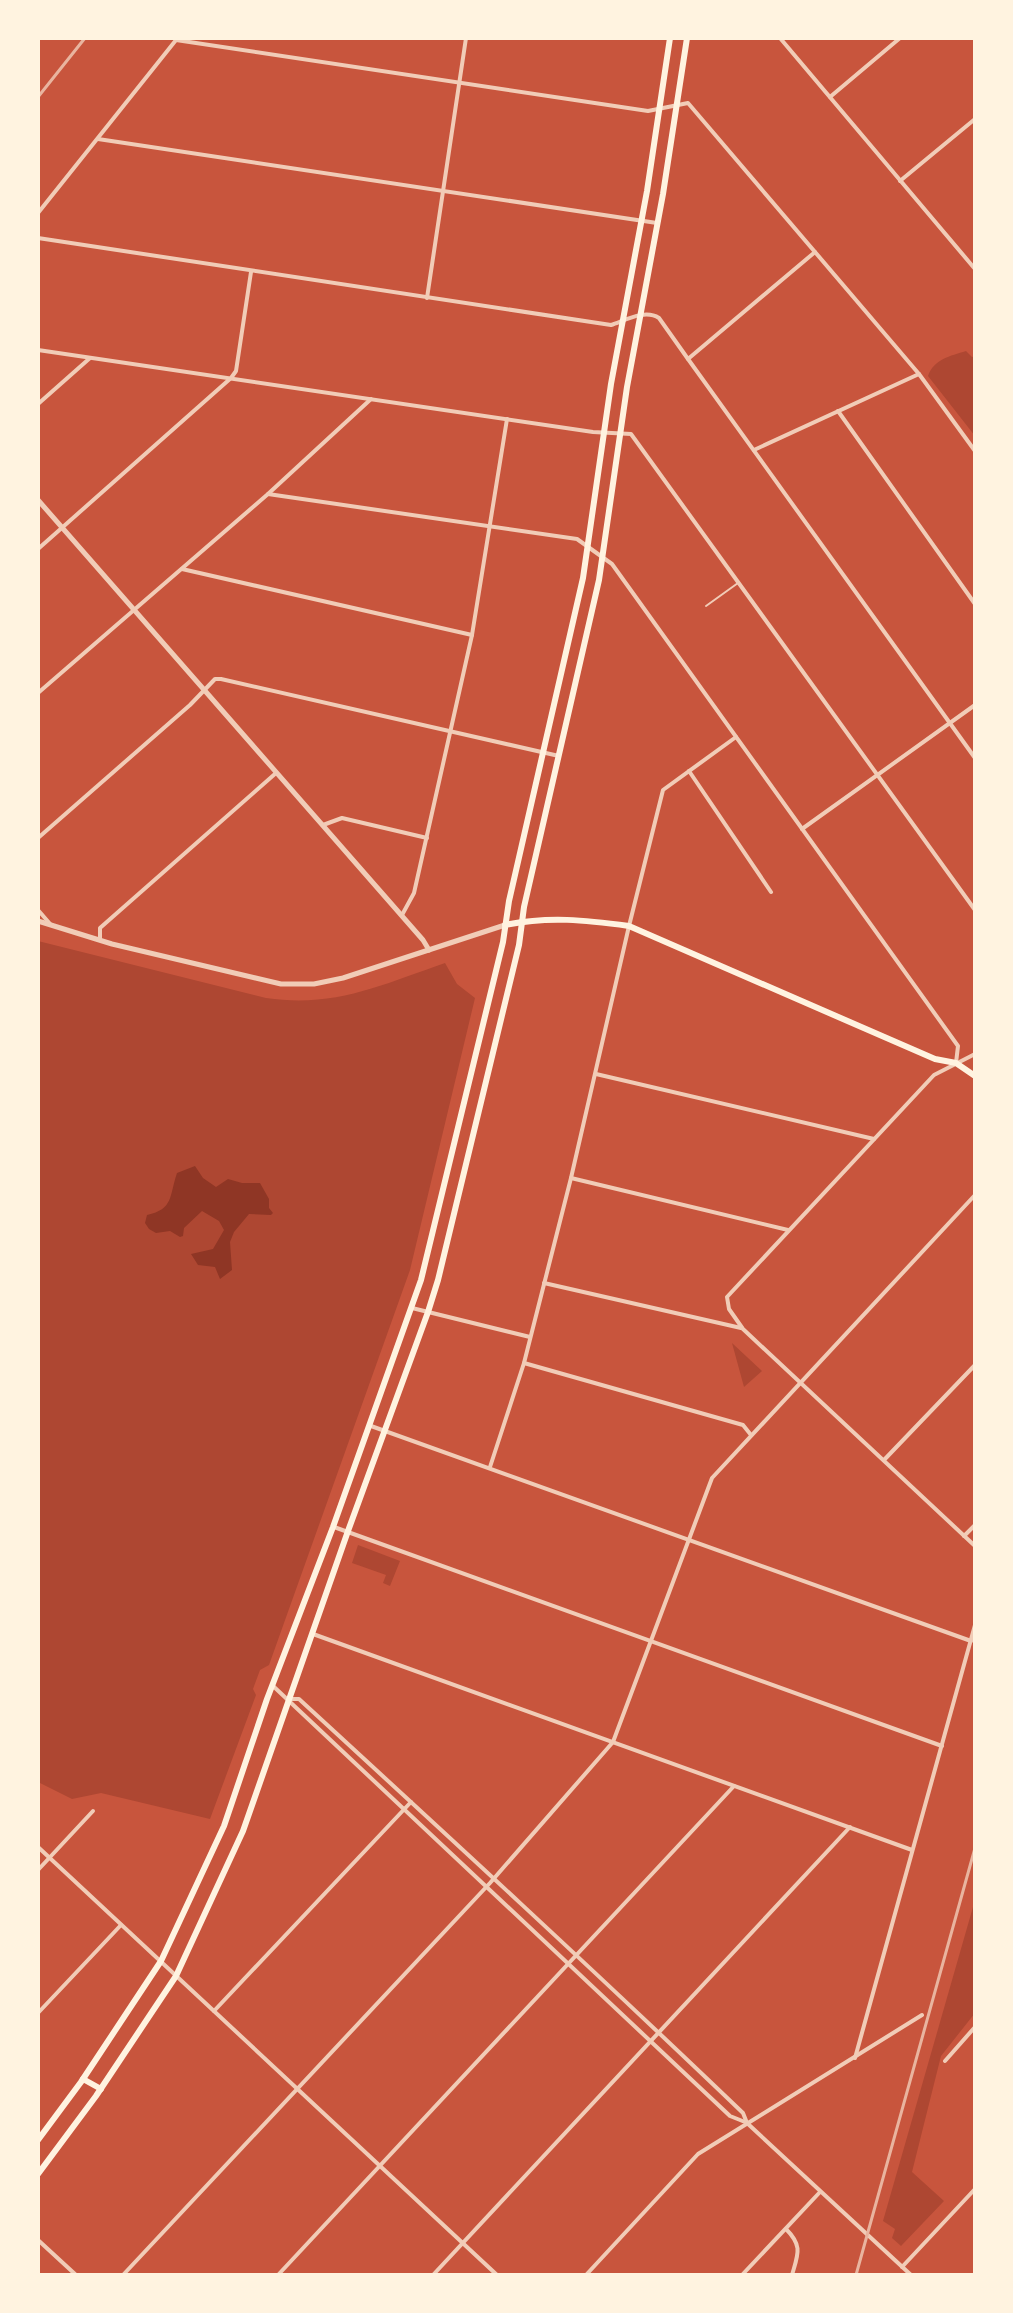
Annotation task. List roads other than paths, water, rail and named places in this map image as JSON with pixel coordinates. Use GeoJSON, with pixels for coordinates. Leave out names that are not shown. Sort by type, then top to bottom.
{"type":"FeatureCollection","features":[{"type":"Feature","properties":{"kind":"main road"},"geometry":{"type":"LineString","coordinates":[[38,2140],[83,2079],[161,1961],[224,1826],[272,1685],[333,1527],[421,1280],[581,587],[670,38]]}},
{"type":"Feature","properties":{"kind":"main road"},"geometry":{"type":"LineString","coordinates":[[38,2174],[101,2089],[176,1976],[243,1831],[438,1280],[512,972],[593,607],[687,38]]}},
{"type":"Feature","properties":{"kind":"main road"},"geometry":{"type":"LineString","coordinates":[[505,925],[543,919],[629,926],[935,1059],[956,1063],[975,1076]]}},
{"type":"Feature","properties":{"kind":"main road"},"geometry":{"type":"LineString","coordinates":[[83,2079],[101,2089]]}},
{"type":"Feature","properties":{"kind":"street"},"geometry":{"type":"LineString","coordinates":[[427,298],[466,38]]}},
{"type":"Feature","properties":{"kind":"street"},"geometry":{"type":"LineString","coordinates":[[780,38],[974,264]]}},
{"type":"Feature","properties":{"kind":"street"},"geometry":{"type":"LineString","coordinates":[[830,97],[900,38]]}},
{"type":"Feature","properties":{"kind":"street"},"geometry":{"type":"LineString","coordinates":[[38,213],[177,39],[648,111],[688,103],[919,374],[975,451]]}},
{"type":"Feature","properties":{"kind":"street"},"geometry":{"type":"LineString","coordinates":[[900,181],[975,119]]}},
{"type":"Feature","properties":{"kind":"street"},"geometry":{"type":"LineString","coordinates":[[98,139],[658,224]]}},
{"type":"Feature","properties":{"kind":"street"},"geometry":{"type":"LineString","coordinates":[[38,238],[611,325],[652,314],[659,318],[975,758]]}},
{"type":"Feature","properties":{"kind":"street"},"geometry":{"type":"LineString","coordinates":[[688,359],[815,252]]}},
{"type":"Feature","properties":{"kind":"street"},"geometry":{"type":"LineString","coordinates":[[38,549],[231,378],[236,371],[251,272]]}},
{"type":"Feature","properties":{"kind":"street"},"geometry":{"type":"LineString","coordinates":[[38,350],[604,433],[631,434],[975,910]]}},
{"type":"Feature","properties":{"kind":"street"},"geometry":{"type":"LineString","coordinates":[[38,404],[90,357]]}},
{"type":"Feature","properties":{"kind":"street"},"geometry":{"type":"LineString","coordinates":[[754,450],[919,374]]}},
{"type":"Feature","properties":{"kind":"street"},"geometry":{"type":"LineString","coordinates":[[38,693],[268,494],[371,399]]}},
{"type":"Feature","properties":{"kind":"street"},"geometry":{"type":"LineString","coordinates":[[838,411],[975,604]]}},
{"type":"Feature","properties":{"kind":"street"},"geometry":{"type":"LineString","coordinates":[[402,915],[414,893],[472,635],[507,419]]}},
{"type":"Feature","properties":{"kind":"street"},"geometry":{"type":"LineString","coordinates":[[268,494],[577,539],[612,564],[958,1046],[956,1063]]}},
{"type":"Feature","properties":{"kind":"street"},"geometry":{"type":"LineString","coordinates":[[38,500],[402,915],[429,950]]}},
{"type":"Feature","properties":{"kind":"street"},"geometry":{"type":"LineString","coordinates":[[181,569],[472,635]]}},
{"type":"Feature","properties":{"kind":"street"},"geometry":{"type":"LineString","coordinates":[[38,838],[190,705],[215,679],[559,756]]}},
{"type":"Feature","properties":{"kind":"street"},"geometry":{"type":"LineString","coordinates":[[802,829],[975,705]]}},
{"type":"Feature","properties":{"kind":"street"},"geometry":{"type":"LineString","coordinates":[[490,1467],[524,1363],[663,790],[736,737]]}},
{"type":"Feature","properties":{"kind":"street"},"geometry":{"type":"LineString","coordinates":[[689,771],[771,892]]}},
{"type":"Feature","properties":{"kind":"street"},"geometry":{"type":"LineString","coordinates":[[100,939],[100,928],[277,773]]}},
{"type":"Feature","properties":{"kind":"street"},"geometry":{"type":"LineString","coordinates":[[323,825],[342,818],[427,838]]}},
{"type":"Feature","properties":{"kind":"street"},"geometry":{"type":"LineString","coordinates":[[38,910],[51,925]]}},
{"type":"Feature","properties":{"kind":"street"},"geometry":{"type":"LineString","coordinates":[[38,921],[281,984],[314,984],[343,978],[505,925]]}},
{"type":"Feature","properties":{"kind":"street"},"geometry":{"type":"LineString","coordinates":[[975,1054],[934,1075],[727,1297],[729,1309],[743,1329],[975,1546]]}},
{"type":"Feature","properties":{"kind":"street"},"geometry":{"type":"LineString","coordinates":[[595,1073],[874,1139]]}},
{"type":"Feature","properties":{"kind":"street"},"geometry":{"type":"LineString","coordinates":[[571,1178],[788,1230]]}},
{"type":"Feature","properties":{"kind":"street"},"geometry":{"type":"LineString","coordinates":[[123,2275],[485,1887],[613,1742],[712,1478],[975,1195]]}},
{"type":"Feature","properties":{"kind":"street"},"geometry":{"type":"LineString","coordinates":[[544,1283],[743,1329]]}},
{"type":"Feature","properties":{"kind":"street"},"geometry":{"type":"LineString","coordinates":[[412,1308],[530,1337]]}},
{"type":"Feature","properties":{"kind":"street"},"geometry":{"type":"LineString","coordinates":[[524,1363],[743,1425],[751,1435]]}},
{"type":"Feature","properties":{"kind":"street"},"geometry":{"type":"LineString","coordinates":[[884,1460],[975,1365]]}},
{"type":"Feature","properties":{"kind":"street"},"geometry":{"type":"LineString","coordinates":[[370,1425],[971,1641]]}},
{"type":"Feature","properties":{"kind":"street"},"geometry":{"type":"LineString","coordinates":[[964,1536],[975,1525]]}},
{"type":"Feature","properties":{"kind":"street"},"geometry":{"type":"LineString","coordinates":[[333,1527],[942,1746]]}},
{"type":"Feature","properties":{"kind":"street"},"geometry":{"type":"LineString","coordinates":[[855,2058],[975,1625]]}},
{"type":"Feature","properties":{"kind":"street"},"geometry":{"type":"LineString","coordinates":[[313,1634],[912,1850]]}},
{"type":"Feature","properties":{"kind":"street"},"geometry":{"type":"LineString","coordinates":[[272,1685],[730,2116],[747,2123],[911,2275]]}},
{"type":"Feature","properties":{"kind":"street"},"geometry":{"type":"LineString","coordinates":[[289,1699],[299,1699],[411,1802],[659,2032],[743,2113],[747,2123]]}},
{"type":"Feature","properties":{"kind":"street"},"geometry":{"type":"LineString","coordinates":[[278,2275],[734,1786]]}},
{"type":"Feature","properties":{"kind":"street"},"geometry":{"type":"LineString","coordinates":[[214,2011],[411,1802]]}},
{"type":"Feature","properties":{"kind":"street"},"geometry":{"type":"LineString","coordinates":[[38,1870],[93,1811]]}},
{"type":"Feature","properties":{"kind":"street"},"geometry":{"type":"LineString","coordinates":[[433,2275],[850,1827]]}},
{"type":"Feature","properties":{"kind":"street"},"geometry":{"type":"LineString","coordinates":[[38,1847],[497,2275]]}},
{"type":"Feature","properties":{"kind":"street"},"geometry":{"type":"LineString","coordinates":[[38,2013],[121,1925]]}},
{"type":"Feature","properties":{"kind":"street"},"geometry":{"type":"LineString","coordinates":[[586,2275],[698,2154],[922,2015]]}},
{"type":"Feature","properties":{"kind":"street"},"geometry":{"type":"LineString","coordinates":[[945,2061],[975,2027]]}},
{"type":"Feature","properties":{"kind":"street"},"geometry":{"type":"LineString","coordinates":[[902,2267],[975,2189]]}},
{"type":"Feature","properties":{"kind":"street"},"geometry":{"type":"LineString","coordinates":[[742,2275],[821,2191]]}},
{"type":"Feature","properties":{"kind":"street"},"geometry":{"type":"LineString","coordinates":[[786,2229],[796,2240],[799,2250],[792,2275]]}},
{"type":"Feature","properties":{"kind":"street"},"geometry":{"type":"LineString","coordinates":[[38,2240],[76,2275]]}},
{"type":"Feature","properties":{"kind":"lane"},"geometry":{"type":"LineString","coordinates":[[706,606],[739,582]]}},
{"type":"Feature","properties":{"kind":"railway"},"geometry":{"type":"LineString","coordinates":[[38,97],[85,38]]}},
{"type":"Feature","properties":{"kind":"railway"},"geometry":{"type":"LineString","coordinates":[[856,2275],[975,1848]]}}]}
